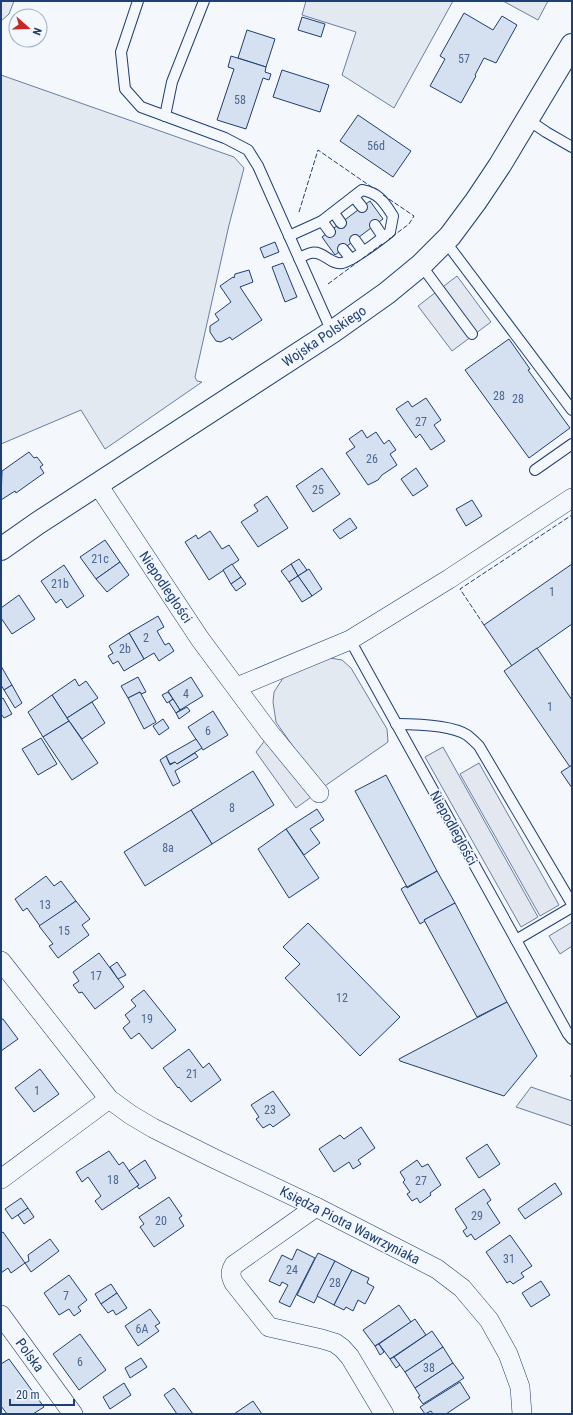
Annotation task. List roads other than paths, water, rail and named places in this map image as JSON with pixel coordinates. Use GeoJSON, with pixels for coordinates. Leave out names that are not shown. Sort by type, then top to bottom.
{"type":"FeatureCollection","features":[{"type":"Feature","properties":{"kind":"street","name":"Wojska Polskiego"},"geometry":{"type":"LineString","coordinates":[[1,549],[38,523],[332,332],[398,284],[421,265],[445,241],[476,201],[572,45]]}},
{"type":"Feature","properties":{"kind":"street","name":"Niepodległości"},"geometry":{"type":"LineString","coordinates":[[98,485],[200,639],[269,732],[319,793]]}},
{"type":"Feature","properties":{"kind":"street"},"geometry":{"type":"LineString","coordinates":[[237,688],[350,640],[449,579],[572,498]]}},
{"type":"Feature","properties":{"kind":"street","name":"Księdza Piotra Wawrzyniaka"},"geometry":{"type":"LineString","coordinates":[[1,961],[109,1099],[131,1115],[153,1128],[316,1207],[437,1269],[462,1288],[489,1320],[508,1354],[520,1387],[522,1414]]}},
{"type":"Feature","properties":{"kind":"street"},"geometry":{"type":"LineString","coordinates":[[1,1179],[109,1099]]}},
{"type":"Feature","properties":{"kind":"street"},"geometry":{"type":"LineString","coordinates":[[316,1207],[234,1265],[230,1276],[269,1327],[322,1339],[335,1343],[342,1348],[350,1357],[384,1414]]}},
{"type":"Feature","properties":{"kind":"street","name":"Polska"},"geometry":{"type":"LineString","coordinates":[[1,1315],[73,1414]]}},
{"type":"Feature","properties":{"kind":"lane"},"geometry":{"type":"LineString","coordinates":[[138,1],[121,52],[125,89],[140,107],[225,138],[248,150],[258,166],[332,332]]}},
{"type":"Feature","properties":{"kind":"lane"},"geometry":{"type":"LineString","coordinates":[[164,116],[172,82],[204,1]]}},
{"type":"Feature","properties":{"kind":"lane"},"geometry":{"type":"LineString","coordinates":[[527,119],[572,147]]}},
{"type":"Feature","properties":{"kind":"lane"},"geometry":{"type":"LineString","coordinates":[[290,236],[322,221],[362,190],[380,197],[393,216],[390,232],[351,259],[342,263],[331,261],[322,254],[312,252],[299,258]]}},
{"type":"Feature","properties":{"kind":"lane"},"geometry":{"type":"LineString","coordinates":[[354,197],[362,207]]}},
{"type":"Feature","properties":{"kind":"lane"},"geometry":{"type":"LineString","coordinates":[[334,213],[341,223]]}},
{"type":"Feature","properties":{"kind":"lane"},"geometry":{"type":"LineString","coordinates":[[322,221],[330,232]]}},
{"type":"Feature","properties":{"kind":"lane"},"geometry":{"type":"LineString","coordinates":[[376,225],[383,237]]}},
{"type":"Feature","properties":{"kind":"lane"},"geometry":{"type":"LineString","coordinates":[[355,240],[363,251]]}},
{"type":"Feature","properties":{"kind":"lane"},"geometry":{"type":"LineString","coordinates":[[445,241],[572,410]]}},
{"type":"Feature","properties":{"kind":"lane"},"geometry":{"type":"LineString","coordinates":[[343,249],[351,259]]}},
{"type":"Feature","properties":{"kind":"lane"},"geometry":{"type":"LineString","coordinates":[[421,265],[472,334]]}},
{"type":"Feature","properties":{"kind":"lane"},"geometry":{"type":"LineString","coordinates":[[535,470],[572,444]]}},
{"type":"Feature","properties":{"kind":"lane","name":"Niepodległości"},"geometry":{"type":"LineString","coordinates":[[350,640],[572,1039]]}},
{"type":"Feature","properties":{"kind":"lane"},"geometry":{"type":"LineString","coordinates":[[396,724],[432,726],[456,730],[467,735],[479,746],[572,904]]}},
{"type":"Feature","properties":{"kind":"lane"},"geometry":{"type":"LineString","coordinates":[[516,940],[572,907]]}}]}
